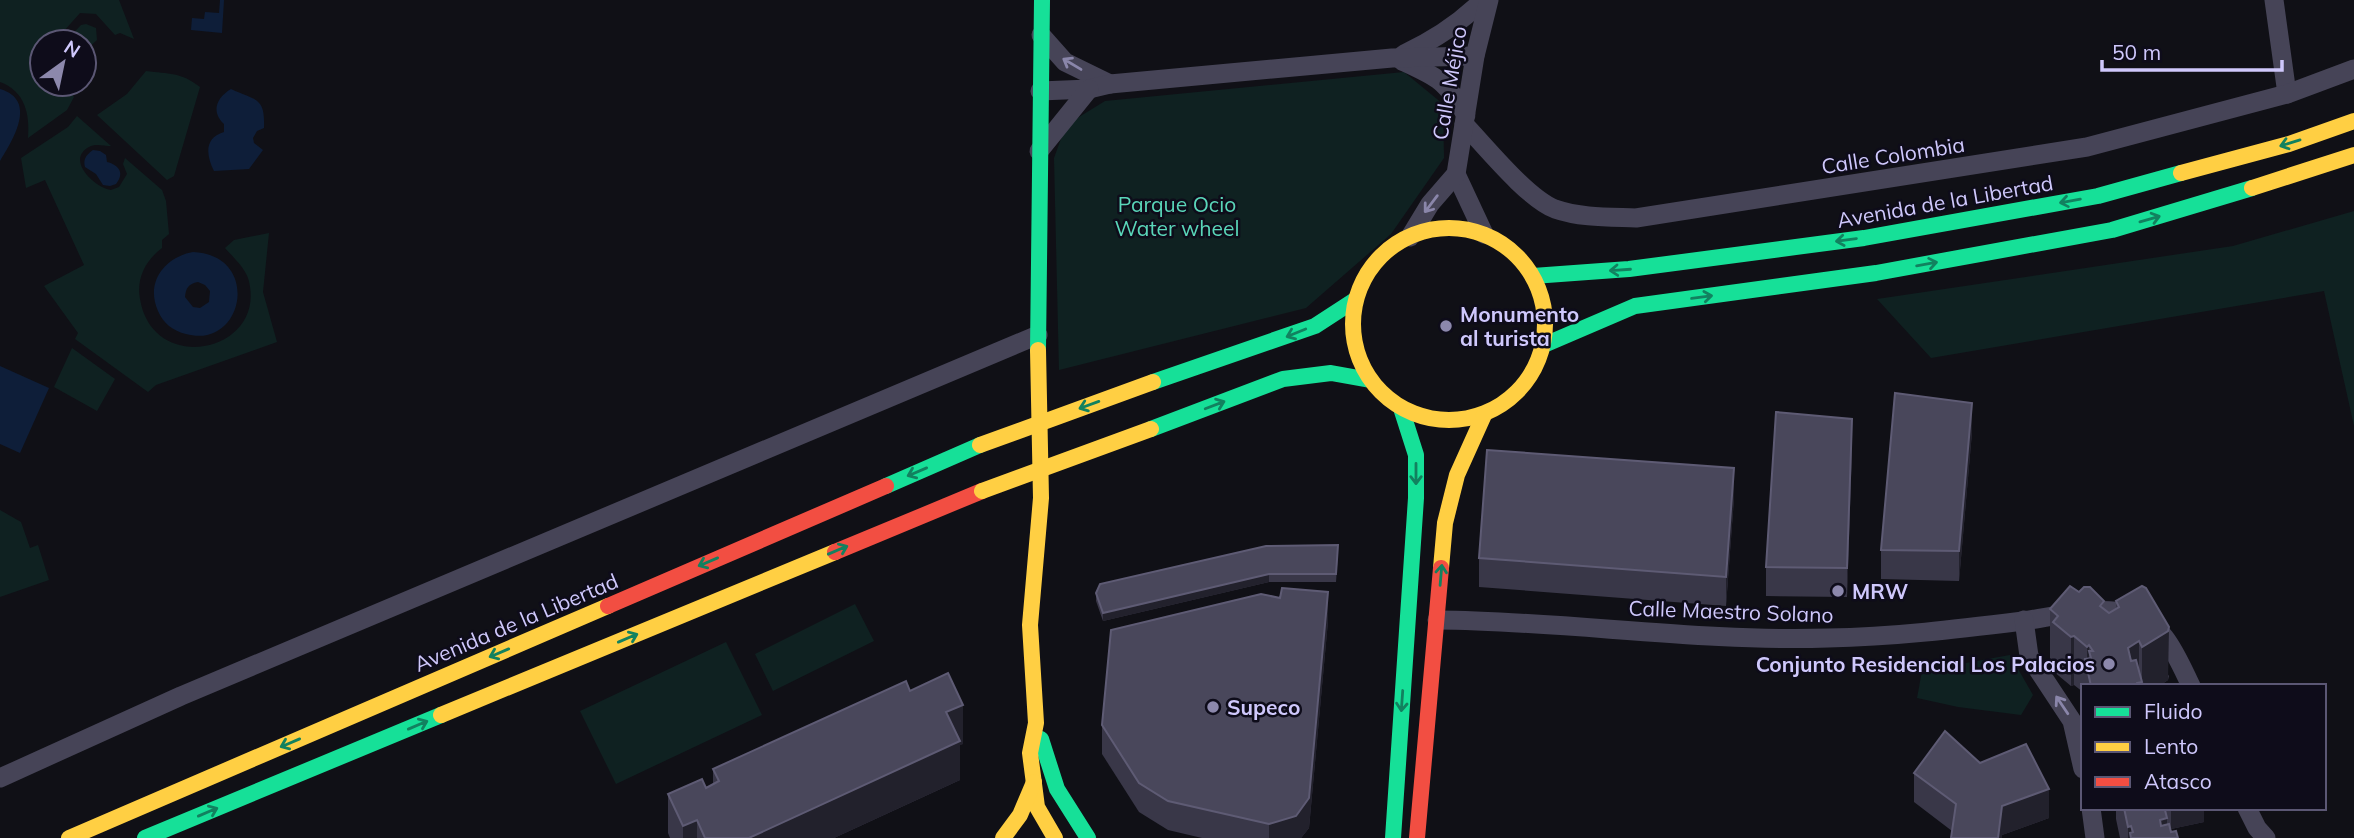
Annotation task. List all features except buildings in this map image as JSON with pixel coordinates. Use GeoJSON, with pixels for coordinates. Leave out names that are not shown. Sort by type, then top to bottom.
{"type":"FeatureCollection","features":[{"type":"Feature","properties":{"kind":"main road"},"geometry":{"type":"LineString","coordinates":[[1042,0],[1038,335],[1041,498],[1030,625],[1036,723],[1053,777],[1063,799],[1088,838]]}},
{"type":"Feature","properties":{"kind":"main road","name":"Avenida de la Libertad"},"geometry":{"type":"LineString","coordinates":[[1533,276],[1629,269],[1864,238],[2098,196],[2289,144],[2354,121]]}},
{"type":"Feature","properties":{"kind":"main road"},"geometry":{"type":"LineString","coordinates":[[1544,345],[1635,306],[1876,273],[2112,230],[2291,177],[2354,155]]}},
{"type":"Feature","properties":{"kind":"main road"},"geometry":{"type":"LineString","coordinates":[[1452,227],[1484,234],[1512,250],[1533,276],[1542,297],[1546,321],[1544,345],[1533,375],[1512,399],[1484,415],[1456,421],[1428,419],[1401,408],[1384,396],[1370,380],[1357,355],[1352,328],[1355,300],[1368,270],[1391,247],[1420,231],[1452,227]]}},
{"type":"Feature","properties":{"kind":"main road","name":"Avenida de la Libertad"},"geometry":{"type":"LineString","coordinates":[[69,838],[979,445],[1315,326],[1355,300]]}},
{"type":"Feature","properties":{"kind":"main road"},"geometry":{"type":"LineString","coordinates":[[145,838],[982,491],[1283,379],[1331,373],[1370,380]]}},
{"type":"Feature","properties":{"kind":"main road"},"geometry":{"type":"LineString","coordinates":[[1393,838],[1416,498],[1416,455],[1401,408]]}},
{"type":"Feature","properties":{"kind":"main road"},"geometry":{"type":"LineString","coordinates":[[1417,838],[1445,523],[1457,475],[1484,415]]}},
{"type":"Feature","properties":{"kind":"main road"},"geometry":{"type":"LineString","coordinates":[[1036,723],[1030,753],[1037,807],[1054,838]]}},
{"type":"Feature","properties":{"kind":"main road"},"geometry":{"type":"LineString","coordinates":[[1053,777],[1049,789],[1060,824],[1054,838]]}},
{"type":"Feature","properties":{"kind":"main road"},"geometry":{"type":"LineString","coordinates":[[1003,838],[1020,815],[1034,782]]}},
{"type":"Feature","properties":{"kind":"main road"},"geometry":{"type":"LineString","coordinates":[[1054,838],[1066,835],[1075,838]]}},
{"type":"Feature","properties":{"kind":"street"},"geometry":{"type":"LineString","coordinates":[[1397,58],[1461,22],[1483,0]]}},
{"type":"Feature","properties":{"kind":"street","name":"Calle Méjico"},"geometry":{"type":"LineString","coordinates":[[1456,174],[1475,56],[1489,0]]}},
{"type":"Feature","properties":{"kind":"street"},"geometry":{"type":"LineString","coordinates":[[2274,0],[2287,94]]}},
{"type":"Feature","properties":{"kind":"street"},"geometry":{"type":"LineString","coordinates":[[1041,35],[1065,62],[1110,84]]}},
{"type":"Feature","properties":{"kind":"street"},"geometry":{"type":"LineString","coordinates":[[1040,91],[1089,89],[1110,84],[1397,58],[1475,56]]}},
{"type":"Feature","properties":{"kind":"street","name":"Calle Colombia"},"geometry":{"type":"LineString","coordinates":[[1397,58],[1436,77],[1450,89],[1465,119],[1520,183],[1554,208],[1593,217],[1636,218],[2087,147],[2287,94],[2354,69]]}},
{"type":"Feature","properties":{"kind":"street"},"geometry":{"type":"LineString","coordinates":[[1039,151],[1089,89]]}},
{"type":"Feature","properties":{"kind":"street"},"geometry":{"type":"LineString","coordinates":[[1410,236],[1430,204],[1456,174],[1484,234]]}},
{"type":"Feature","properties":{"kind":"street"},"geometry":{"type":"LineString","coordinates":[[0,778],[181,696],[1038,335]]}},
{"type":"Feature","properties":{"kind":"street","name":"Calle Maestro Solano"},"geometry":{"type":"LineString","coordinates":[[1437,620],[1506,621],[1734,637],[1827,639],[1911,634],[2101,611],[2128,613],[2150,621],[2165,637],[2190,684]]}},
{"type":"Feature","properties":{"kind":"street"},"geometry":{"type":"LineString","coordinates":[[2024,620],[2029,656],[2072,721],[2081,760]]}},
{"type":"Feature","properties":{"kind":"street"},"geometry":{"type":"LineString","coordinates":[[2091,810],[2095,838]]}},
{"type":"Feature","properties":{"kind":"street"},"geometry":{"type":"LineString","coordinates":[[2248,810],[2256,828],[2266,838]]}},
{"type":"Feature","properties":{"kind":"green space"},"geometry":{"type":"Polygon","coordinates":[[[0,0],[119,0],[134,39],[120,33],[115,35],[96,14],[80,13],[67,28],[28,28],[28,98],[73,98],[67,110],[28,138],[28,120],[24,104],[15,91],[0,82],[0,0]]]}},
{"type":"Feature","properties":{"kind":"green space"},"geometry":{"type":"Polygon","coordinates":[[[86,24],[96,28],[78,28],[86,24]]]}},
{"type":"Feature","properties":{"kind":"green space"},"geometry":{"type":"Polygon","coordinates":[[[146,71],[181,76],[200,87],[174,176],[167,180],[97,115],[127,94],[146,71]]]}},
{"type":"Feature","properties":{"kind":"green space","name":"Parque Ocio Water wheel"},"geometry":{"type":"Polygon","coordinates":[[[1404,72],[1443,104],[1444,158],[1391,234],[1306,308],[1059,370],[1054,158],[1066,125],[1105,101],[1404,72]]]}},
{"type":"Feature","properties":{"kind":"green space"},"geometry":{"type":"Polygon","coordinates":[[[77,116],[111,146],[94,145],[82,152],[81,166],[91,179],[111,190],[119,187],[127,174],[123,164],[125,158],[162,190],[166,201],[169,234],[162,240],[162,248],[147,264],[139,291],[149,324],[165,339],[186,346],[207,346],[227,338],[242,323],[250,303],[248,278],[225,248],[234,240],[269,233],[263,292],[277,342],[156,385],[148,392],[75,339],[78,333],[44,286],[84,265],[45,180],[26,188],[21,158],[68,127],[77,116]]]}},
{"type":"Feature","properties":{"kind":"green space"},"geometry":{"type":"Polygon","coordinates":[[[2354,211],[2354,426],[2324,291],[1931,358],[1877,299],[2233,246],[2354,211]]]}},
{"type":"Feature","properties":{"kind":"green space"},"geometry":{"type":"Polygon","coordinates":[[[72,348],[115,379],[97,411],[54,387],[72,348]]]}},
{"type":"Feature","properties":{"kind":"green space"},"geometry":{"type":"Polygon","coordinates":[[[0,510],[21,522],[30,548],[38,545],[49,580],[0,597],[0,510]]]}},
{"type":"Feature","properties":{"kind":"green space"},"geometry":{"type":"Polygon","coordinates":[[[855,604],[874,641],[773,691],[755,654],[855,604]]]}},
{"type":"Feature","properties":{"kind":"green space"},"geometry":{"type":"Polygon","coordinates":[[[726,642],[762,715],[616,784],[580,711],[726,642]]]}},
{"type":"Feature","properties":{"kind":"green space"},"geometry":{"type":"Polygon","coordinates":[[[2010,655],[2033,695],[2021,715],[1958,707],[1917,698],[1922,671],[2010,655]]]}},
{"type":"Feature","properties":{"kind":"water"},"geometry":{"type":"Polygon","coordinates":[[[220,0],[224,0],[222,33],[191,30],[192,18],[204,19],[205,12],[219,13],[220,0]]]}},
{"type":"Feature","properties":{"kind":"water"},"geometry":{"type":"Polygon","coordinates":[[[0,89],[11,94],[18,102],[20,111],[16,132],[0,161],[0,89]]]}},
{"type":"Feature","properties":{"kind":"water"},"geometry":{"type":"Polygon","coordinates":[[[231,89],[253,98],[261,105],[264,128],[257,131],[253,138],[254,143],[263,150],[249,169],[214,171],[208,148],[213,138],[224,132],[217,105],[231,89]]]}},
{"type":"Feature","properties":{"kind":"water"},"geometry":{"type":"Polygon","coordinates":[[[93,150],[106,155],[107,162],[119,170],[120,176],[116,184],[103,185],[96,174],[85,167],[86,157],[93,150]]]}},
{"type":"Feature","properties":{"kind":"water"},"geometry":{"type":"Polygon","coordinates":[[[193,252],[215,257],[229,268],[236,283],[237,300],[232,316],[221,328],[206,335],[186,334],[173,329],[160,315],[155,300],[154,290],[160,272],[174,259],[193,252]],[[198,282],[187,289],[185,297],[193,307],[200,308],[209,302],[210,291],[198,282]]]}},
{"type":"Feature","properties":{"kind":"water"},"geometry":{"type":"Polygon","coordinates":[[[0,366],[49,388],[20,453],[0,444],[0,366]]]}},
{"type":"Feature","properties":{"kind":"traffic: fast"},"geometry":{"type":"LineString","coordinates":[[1038,350],[1042,0]]}},
{"type":"Feature","properties":{"kind":"traffic: fast"},"geometry":{"type":"LineString","coordinates":[[1533,276],[1629,269],[1864,238],[2098,196],[2181,173]]}},
{"type":"Feature","properties":{"kind":"traffic: fast"},"geometry":{"type":"LineString","coordinates":[[1544,345],[1635,306],[1876,273],[2112,230],[2252,188]]}},
{"type":"Feature","properties":{"kind":"traffic: fast"},"geometry":{"type":"LineString","coordinates":[[1153,382],[1315,326],[1355,300]]}},
{"type":"Feature","properties":{"kind":"traffic: fast"},"geometry":{"type":"LineString","coordinates":[[1151,429],[1283,379],[1331,373],[1370,380]]}},
{"type":"Feature","properties":{"kind":"traffic: fast"},"geometry":{"type":"LineString","coordinates":[[1393,838],[1416,498],[1416,455],[1401,408]]}},
{"type":"Feature","properties":{"kind":"traffic: fast"},"geometry":{"type":"LineString","coordinates":[[886,486],[980,445]]}},
{"type":"Feature","properties":{"kind":"traffic: fast"},"geometry":{"type":"LineString","coordinates":[[145,838],[441,715]]}},
{"type":"Feature","properties":{"kind":"traffic: fast"},"geometry":{"type":"LineString","coordinates":[[1041,739],[1057,789],[1088,838]]}},
{"type":"Feature","properties":{"kind":"traffic: slow"},"geometry":{"type":"LineString","coordinates":[[2181,173],[2289,144],[2354,121]]}},
{"type":"Feature","properties":{"kind":"traffic: slow"},"geometry":{"type":"LineString","coordinates":[[2252,188],[2354,155]]}},
{"type":"Feature","properties":{"kind":"traffic: slow"},"geometry":{"type":"LineString","coordinates":[[1449,228],[1468,229],[1486,235],[1517,256],[1538,287],[1544,305],[1545,324],[1544,343],[1538,361],[1517,392],[1486,413],[1468,419],[1449,420],[1430,419],[1412,413],[1381,392],[1360,361],[1354,343],[1353,324],[1354,305],[1360,287],[1381,256],[1412,235],[1430,229],[1449,228]]}},
{"type":"Feature","properties":{"kind":"traffic: slow"},"geometry":{"type":"LineString","coordinates":[[1038,350],[1041,498],[1030,625],[1036,723],[1030,753],[1037,807],[1055,838]]}},
{"type":"Feature","properties":{"kind":"traffic: slow"},"geometry":{"type":"LineString","coordinates":[[980,445],[1153,382]]}},
{"type":"Feature","properties":{"kind":"traffic: slow"},"geometry":{"type":"LineString","coordinates":[[1441,568],[1445,523],[1457,475],[1484,415]]}},
{"type":"Feature","properties":{"kind":"traffic: slow"},"geometry":{"type":"LineString","coordinates":[[982,491],[1151,429]]}},
{"type":"Feature","properties":{"kind":"traffic: slow"},"geometry":{"type":"LineString","coordinates":[[441,715],[835,552]]}},
{"type":"Feature","properties":{"kind":"traffic: slow"},"geometry":{"type":"LineString","coordinates":[[69,838],[608,606]]}},
{"type":"Feature","properties":{"kind":"traffic: slow"},"geometry":{"type":"LineString","coordinates":[[1003,838],[1020,815],[1034,782]]}},
{"type":"Feature","properties":{"kind":"traffic: jam"},"geometry":{"type":"LineString","coordinates":[[608,606],[886,486]]}},
{"type":"Feature","properties":{"kind":"traffic: jam"},"geometry":{"type":"LineString","coordinates":[[835,552],[982,491]]}},
{"type":"Feature","properties":{"kind":"traffic: jam"},"geometry":{"type":"LineString","coordinates":[[1417,838],[1441,568]]}},
{"type":"Feature","properties":{"kind":"place","name":"Monumento al turista"},"geometry":{"type":"Point","coordinates":[1446,326]}},
{"type":"Feature","properties":{"kind":"place","name":"MRW"},"geometry":{"type":"Point","coordinates":[1838,591]}},
{"type":"Feature","properties":{"kind":"place","name":"Conjunto Residencial Los Palacios"},"geometry":{"type":"Point","coordinates":[2109,664]}},
{"type":"Feature","properties":{"kind":"place","name":"Supeco"},"geometry":{"type":"Point","coordinates":[1213,707]}}]}
